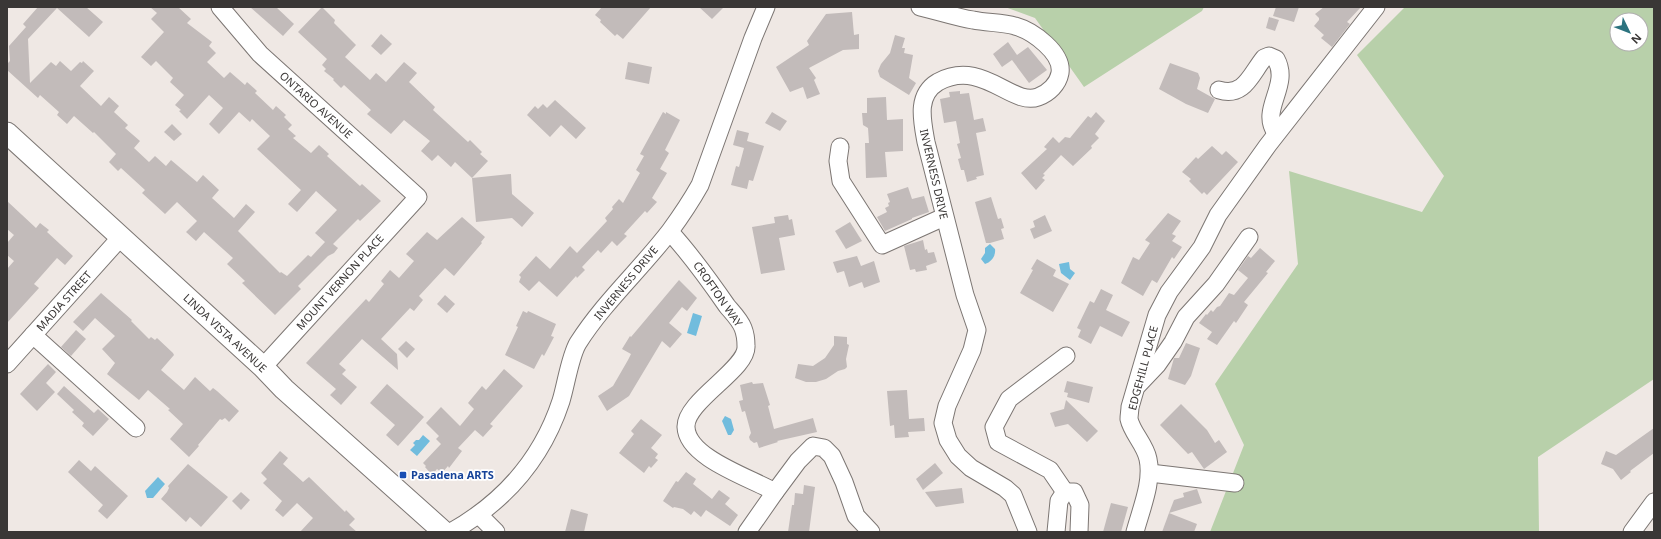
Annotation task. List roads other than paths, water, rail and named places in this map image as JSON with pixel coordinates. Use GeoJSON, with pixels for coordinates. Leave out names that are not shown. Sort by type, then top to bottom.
{"type":"FeatureCollection","features":[{"type":"Feature","properties":{"kind":"main road","name":"LINDA VISTA AVENUE"},"geometry":{"type":"LineString","coordinates":[[7,133],[263,367],[284,389],[444,532]]}},
{"type":"Feature","properties":{"kind":"street","name":"ONTARIO AVENUE"},"geometry":{"type":"LineString","coordinates":[[220,7],[260,54],[418,197]]}},
{"type":"Feature","properties":{"kind":"street","name":"INVERNESS DRIVE"},"geometry":{"type":"LineString","coordinates":[[451,532],[480,516],[518,480],[551,429],[577,345],[595,320],[670,232],[700,185],[753,38],[766,7]]}},
{"type":"Feature","properties":{"kind":"street","name":"INVERNESS DRIVE"},"geometry":{"type":"LineString","coordinates":[[920,7],[973,20],[1016,26],[1046,44],[1055,54],[1061,68],[1059,79],[1050,91],[1037,98],[1026,97],[1007,90],[987,79],[964,75],[948,77],[931,87],[922,100],[922,118],[926,142],[965,295],[977,330],[972,350],[947,406],[943,423],[948,440],[958,456],[971,468],[1005,488],[1013,495],[1028,532]]}},
{"type":"Feature","properties":{"kind":"street","name":"EDGEHILL PLACE"},"geometry":{"type":"LineString","coordinates":[[1135,532],[1150,473],[1148,457],[1142,442],[1133,429],[1129,419],[1130,406],[1157,315],[1169,292],[1202,247],[1218,215],[1276,133],[1376,7]]}},
{"type":"Feature","properties":{"kind":"street"},"geometry":{"type":"LineString","coordinates":[[1219,90],[1234,91],[1244,88],[1264,58],[1268,56],[1276,59],[1281,72],[1270,118],[1272,127],[1276,133]]}},
{"type":"Feature","properties":{"kind":"street"},"geometry":{"type":"LineString","coordinates":[[840,147],[838,161],[841,181],[882,245],[944,217]]}},
{"type":"Feature","properties":{"kind":"street","name":"MOUNT VERNON PLACE"},"geometry":{"type":"LineString","coordinates":[[263,367],[418,197]]}},
{"type":"Feature","properties":{"kind":"street","name":"CROFTON WAY"},"geometry":{"type":"LineString","coordinates":[[670,232],[697,262],[743,328],[746,348],[740,362],[692,411],[686,426],[690,440],[699,452],[772,491]]}},
{"type":"Feature","properties":{"kind":"street","name":"MADIA STREET"},"geometry":{"type":"LineString","coordinates":[[7,364],[121,237]]}},
{"type":"Feature","properties":{"kind":"street"},"geometry":{"type":"LineString","coordinates":[[1136,388],[1157,365],[1173,342],[1186,317],[1216,284],[1249,237]]}},
{"type":"Feature","properties":{"kind":"street"},"geometry":{"type":"LineString","coordinates":[[33,335],[136,428]]}},
{"type":"Feature","properties":{"kind":"street"},"geometry":{"type":"LineString","coordinates":[[1066,356],[1009,400],[994,427],[998,442],[1050,470],[1066,492]]}},
{"type":"Feature","properties":{"kind":"street"},"geometry":{"type":"LineString","coordinates":[[747,532],[772,491],[813,446],[824,448],[832,456],[844,482],[856,516],[871,532]]}},
{"type":"Feature","properties":{"kind":"street"},"geometry":{"type":"LineString","coordinates":[[1150,473],[1235,483]]}},
{"type":"Feature","properties":{"kind":"street"},"geometry":{"type":"LineString","coordinates":[[1056,532],[1059,501],[1066,492]]}},
{"type":"Feature","properties":{"kind":"street"},"geometry":{"type":"LineString","coordinates":[[1066,492],[1074,492],[1080,505],[1079,532]]}},
{"type":"Feature","properties":{"kind":"street"},"geometry":{"type":"LineString","coordinates":[[1632,532],[1654,502]]}},
{"type":"Feature","properties":{"kind":"street"},"geometry":{"type":"LineString","coordinates":[[480,516],[496,532]]}},
{"type":"Feature","properties":{"kind":"water"},"geometry":{"type":"Polygon","coordinates":[[[990,244],[995,249],[995,254],[992,260],[985,264],[981,259],[985,253],[985,248],[990,244]]]}},
{"type":"Feature","properties":{"kind":"water"},"geometry":{"type":"Polygon","coordinates":[[[1069,262],[1070,269],[1075,273],[1070,280],[1061,273],[1059,264],[1069,262]]]}},
{"type":"Feature","properties":{"kind":"water"},"geometry":{"type":"Polygon","coordinates":[[[693,313],[702,316],[696,336],[687,333],[693,313]]]}},
{"type":"Feature","properties":{"kind":"water"},"geometry":{"type":"Polygon","coordinates":[[[725,416],[731,419],[734,430],[731,435],[728,435],[722,421],[725,416]]]}},
{"type":"Feature","properties":{"kind":"water"},"geometry":{"type":"Polygon","coordinates":[[[423,435],[430,441],[417,456],[410,450],[415,445],[413,443],[416,440],[419,440],[423,435]]]}},
{"type":"Feature","properties":{"kind":"water"},"geometry":{"type":"Polygon","coordinates":[[[158,477],[165,484],[153,498],[147,498],[145,491],[158,477]]]}},
{"type":"Feature","properties":{"kind":"place","name":"Pasadena ARTS"},"geometry":{"type":"Point","coordinates":[403,475]}}]}
